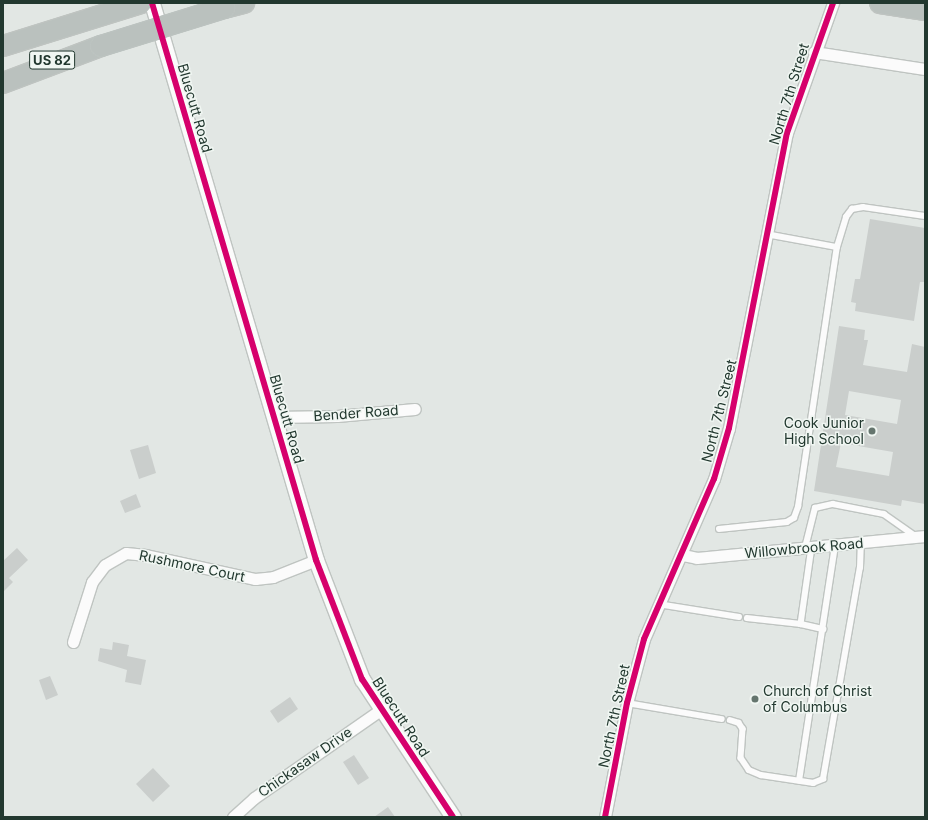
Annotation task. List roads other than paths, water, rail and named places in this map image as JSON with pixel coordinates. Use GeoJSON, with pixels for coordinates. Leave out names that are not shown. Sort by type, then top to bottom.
{"type":"FeatureCollection","features":[{"type":"Feature","properties":{"kind":"highway","name":"US 82"},"geometry":{"type":"LineString","coordinates":[[3,46],[141,3]]}},
{"type":"Feature","properties":{"kind":"highway","name":"US 82"},"geometry":{"type":"LineString","coordinates":[[3,75],[244,3]]}},
{"type":"Feature","properties":{"kind":"highway"},"geometry":{"type":"LineString","coordinates":[[884,4],[925,10]]}},
{"type":"Feature","properties":{"kind":"highway"},"geometry":{"type":"LineString","coordinates":[[3,37],[92,19]]}},
{"type":"Feature","properties":{"kind":"highway"},"geometry":{"type":"LineString","coordinates":[[3,83],[101,46]]}},
{"type":"Feature","properties":{"kind":"street","name":"Bluecutt Road"},"geometry":{"type":"LineString","coordinates":[[152,3],[316,560],[362,679],[380,710],[453,817]]}},
{"type":"Feature","properties":{"kind":"street","name":"North 7th Street"},"geometry":{"type":"LineString","coordinates":[[605,817],[627,703],[637,664],[658,604],[683,555],[714,479],[729,428],[787,132],[814,52],[833,3]]}},
{"type":"Feature","properties":{"kind":"street"},"geometry":{"type":"LineString","coordinates":[[814,52],[925,69]]}},
{"type":"Feature","properties":{"kind":"street","name":"Bender Road"},"geometry":{"type":"LineString","coordinates":[[274,417],[337,416],[415,409]]}},
{"type":"Feature","properties":{"kind":"street","name":"Willowbrook Road"},"geometry":{"type":"LineString","coordinates":[[683,555],[696,558],[921,537]]}},
{"type":"Feature","properties":{"kind":"street","name":"Rushmore Court"},"geometry":{"type":"LineString","coordinates":[[73,642],[92,582],[105,565],[126,553],[146,555],[255,578],[273,577],[316,560]]}},
{"type":"Feature","properties":{"kind":"street","name":"Chickasaw Drive"},"geometry":{"type":"LineString","coordinates":[[233,817],[254,798],[380,710]]}},
{"type":"Feature","properties":{"kind":"lane"},"geometry":{"type":"LineString","coordinates":[[719,530],[787,522],[794,518],[798,507],[837,247],[846,217],[852,209],[863,207],[925,216]]}},
{"type":"Feature","properties":{"kind":"lane"},"geometry":{"type":"LineString","coordinates":[[766,234],[837,247]]}},
{"type":"Feature","properties":{"kind":"lane"},"geometry":{"type":"LineString","coordinates":[[801,624],[808,548],[815,508],[833,504],[884,514],[897,520],[921,537]]}},
{"type":"Feature","properties":{"kind":"lane"},"geometry":{"type":"LineString","coordinates":[[730,720],[739,723],[743,730],[741,758],[749,770],[761,775],[813,783],[823,778],[860,568],[861,543]]}},
{"type":"Feature","properties":{"kind":"lane"},"geometry":{"type":"LineString","coordinates":[[799,781],[824,629],[835,545]]}},
{"type":"Feature","properties":{"kind":"lane"},"geometry":{"type":"LineString","coordinates":[[658,604],[739,617]]}},
{"type":"Feature","properties":{"kind":"lane"},"geometry":{"type":"LineString","coordinates":[[747,618],[801,624],[824,629]]}},
{"type":"Feature","properties":{"kind":"lane"},"geometry":{"type":"LineString","coordinates":[[627,703],[722,719]]}},
{"type":"Feature","properties":{"kind":"place","name":"Cook Junior High School"},"geometry":{"type":"Point","coordinates":[872,431]}},
{"type":"Feature","properties":{"kind":"place","name":"Church of Christ of Columbus"},"geometry":{"type":"Point","coordinates":[755,699]}}]}
